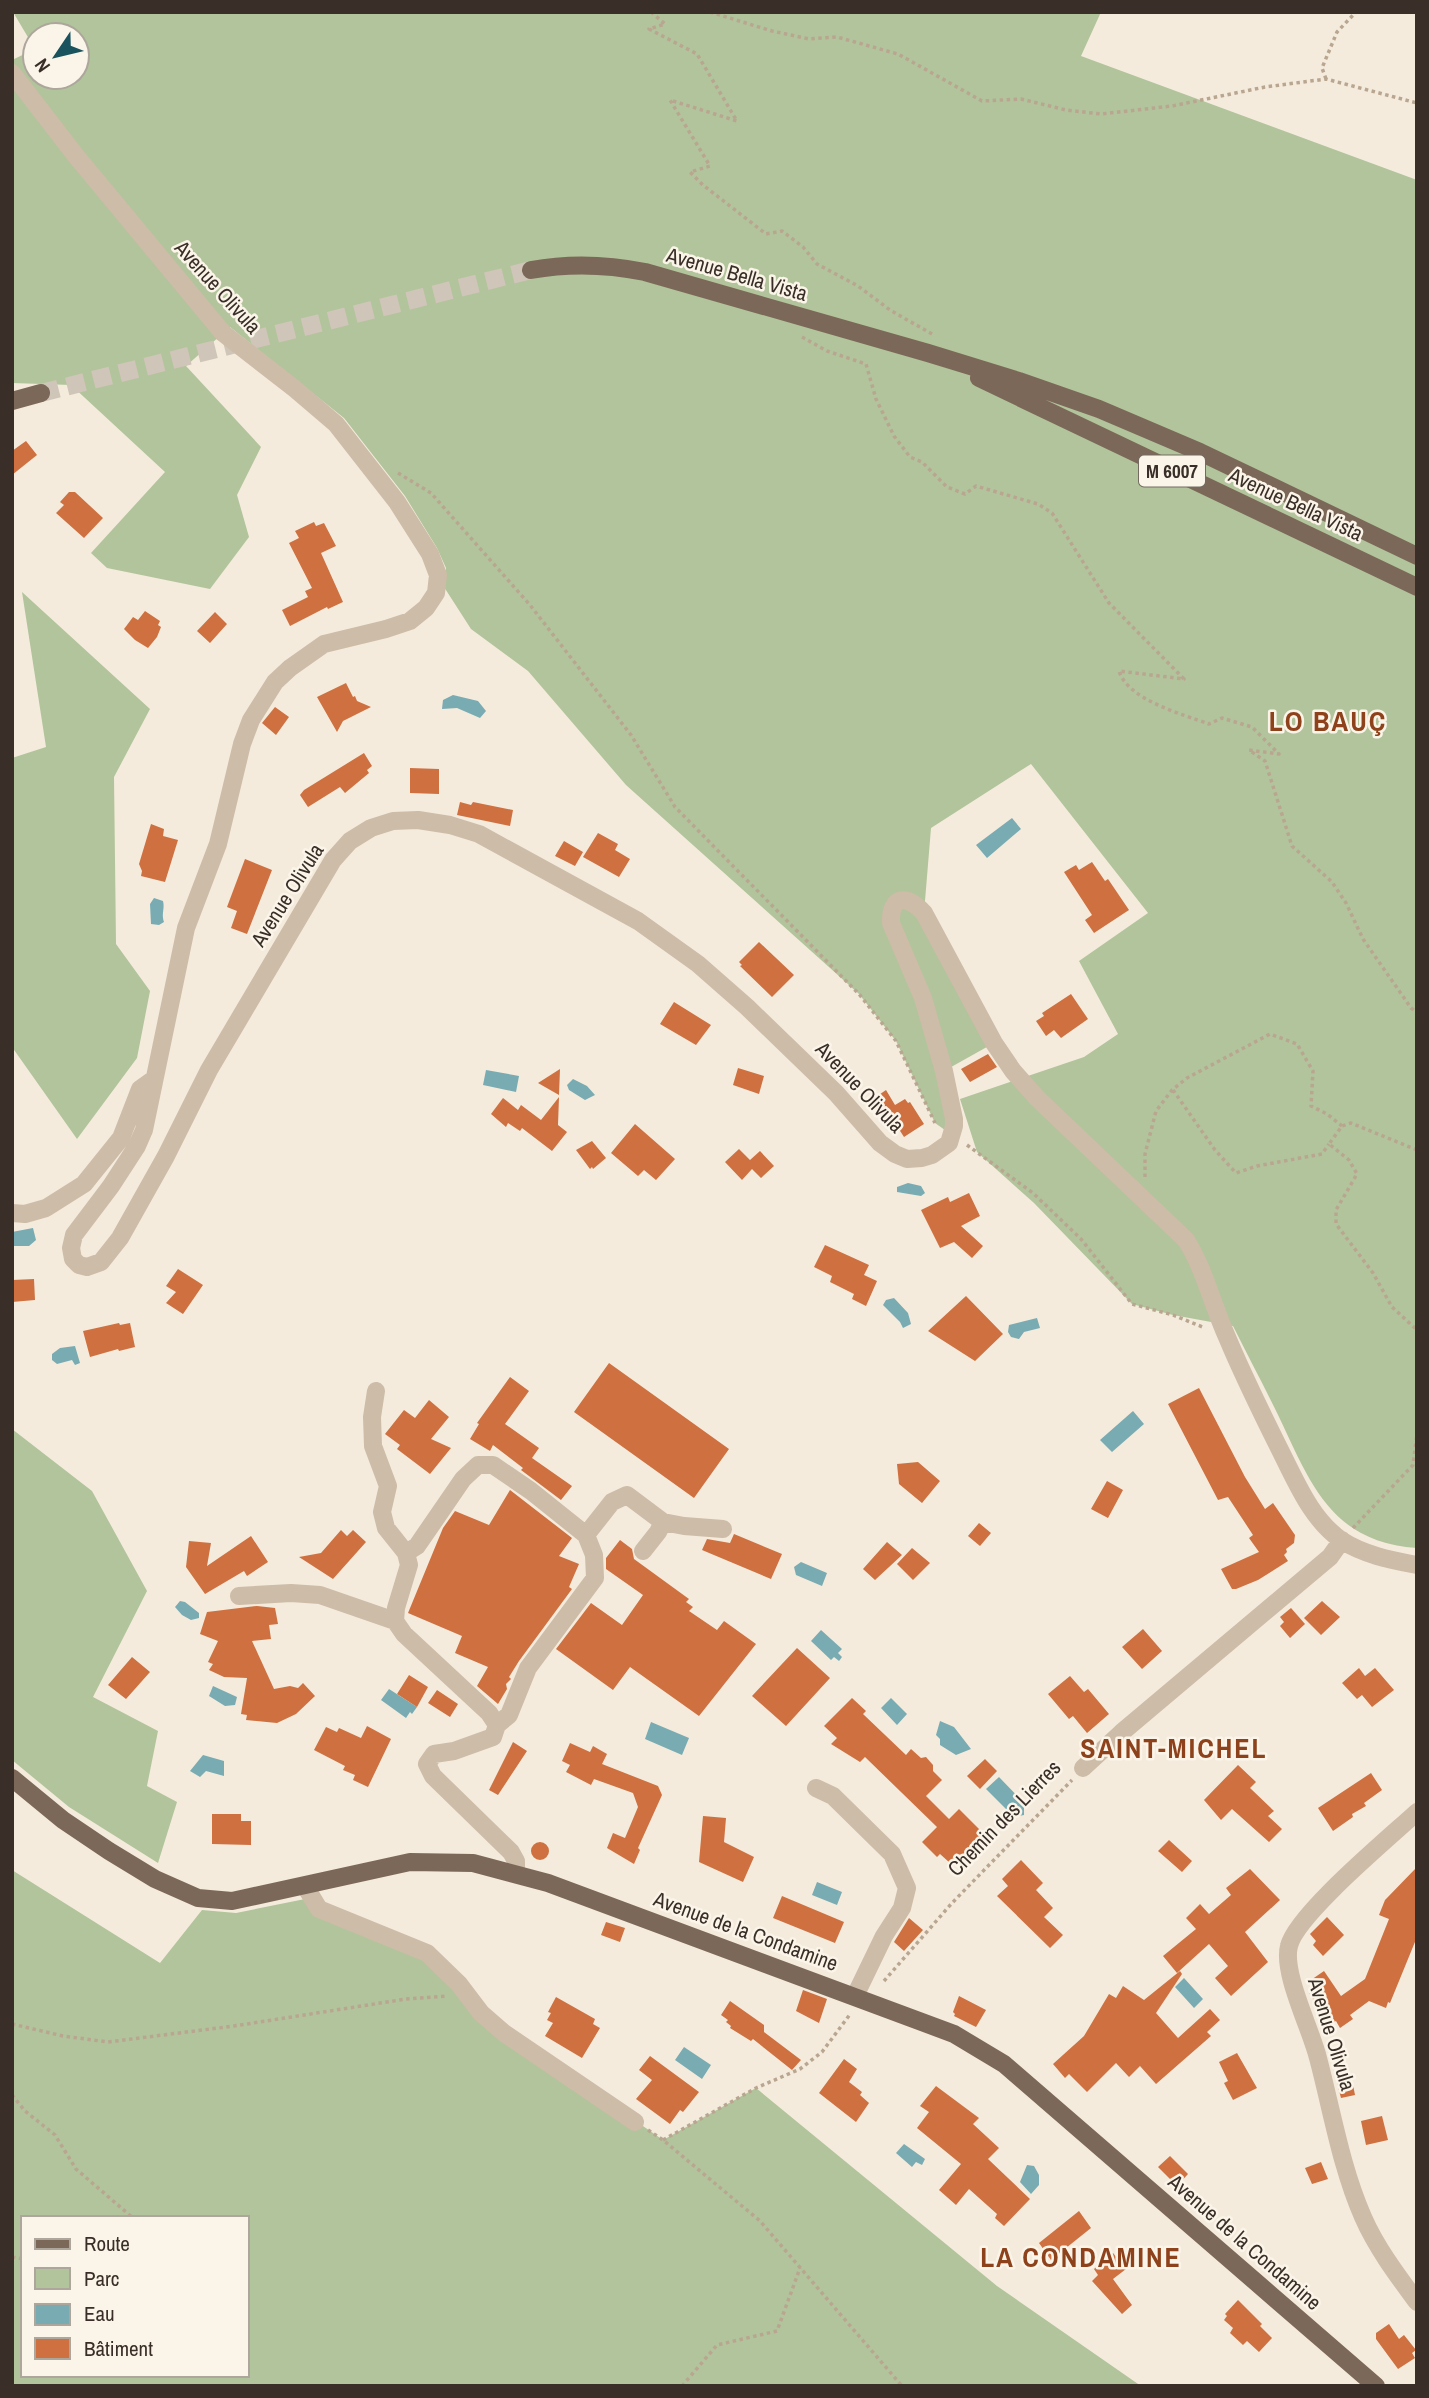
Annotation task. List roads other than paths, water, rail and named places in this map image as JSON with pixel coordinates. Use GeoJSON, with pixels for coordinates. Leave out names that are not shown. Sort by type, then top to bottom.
{"type":"FeatureCollection","features":[{"type":"Feature","properties":{"kind":"main road","name":"Avenue Bella Vista"},"geometry":{"type":"LineString","coordinates":[[531,270],[584,264],[619,266],[1019,381],[1099,409],[1200,452],[1417,556]]}},
{"type":"Feature","properties":{"kind":"main road","name":"Avenue Bella Vista"},"geometry":{"type":"LineString","coordinates":[[928,353],[1417,587]]}},
{"type":"Feature","properties":{"kind":"main road"},"geometry":{"type":"LineString","coordinates":[[12,401],[41,393]]}},
{"type":"Feature","properties":{"kind":"main road","name":"Avenue de la Condamine"},"geometry":{"type":"LineString","coordinates":[[12,1778],[63,1820],[97,1843],[155,1879],[198,1898],[232,1901],[410,1863],[473,1864],[516,1873],[954,2034],[1004,2064],[1376,2386]]}},
{"type":"Feature","properties":{"kind":"street","name":"Avenue Olivula"},"geometry":{"type":"LineString","coordinates":[[12,73],[76,156],[223,333],[336,424],[397,502],[430,554],[438,575],[436,593],[426,608],[410,621],[324,644],[275,682],[251,720],[242,744],[218,844],[186,928],[144,1130],[111,1186],[74,1235],[71,1248],[73,1259],[79,1265],[87,1267],[101,1262],[111,1253],[166,1156],[209,1070],[333,860],[350,841],[371,828],[393,821],[418,821],[450,825],[479,834],[638,921],[698,964],[747,1007],[836,1093],[880,1143],[895,1154],[907,1158],[922,1158],[949,1143],[954,1119],[923,998],[891,923],[890,912],[899,900],[906,899],[915,903],[924,913],[994,1043],[1013,1071],[1037,1098],[1186,1240],[1199,1262],[1226,1336],[1307,1502],[1315,1514],[1342,1540]]}},
{"type":"Feature","properties":{"kind":"street"},"geometry":{"type":"LineString","coordinates":[[12,1213],[25,1214],[46,1208],[84,1184],[121,1138],[140,1089],[154,1079]]}},
{"type":"Feature","properties":{"kind":"street"},"geometry":{"type":"LineString","coordinates":[[376,1391],[372,1417],[373,1446],[388,1486],[382,1512],[386,1528],[406,1553],[409,1565],[396,1608],[395,1621]]}},
{"type":"Feature","properties":{"kind":"street"},"geometry":{"type":"LineString","coordinates":[[406,1553],[416,1546],[463,1479],[478,1465],[493,1465],[586,1535],[594,1555],[594,1578],[528,1668],[509,1716],[497,1725],[493,1737],[454,1751],[434,1754],[427,1764],[433,1776],[511,1852],[516,1861],[516,1873]]}},
{"type":"Feature","properties":{"kind":"street"},"geometry":{"type":"LineString","coordinates":[[586,1535],[612,1502],[627,1496],[663,1522],[723,1529]]}},
{"type":"Feature","properties":{"kind":"street"},"geometry":{"type":"LineString","coordinates":[[642,1551],[663,1522]]}},
{"type":"Feature","properties":{"kind":"street"},"geometry":{"type":"LineString","coordinates":[[1342,1540],[1380,1558],[1417,1565]]}},
{"type":"Feature","properties":{"kind":"street","name":"Chemin des Lierres"},"geometry":{"type":"LineString","coordinates":[[1083,1768],[1330,1557],[1342,1540]]}},
{"type":"Feature","properties":{"kind":"street"},"geometry":{"type":"LineString","coordinates":[[239,1596],[291,1593],[320,1595],[395,1621],[404,1634],[489,1713],[497,1725]]}},
{"type":"Feature","properties":{"kind":"street"},"geometry":{"type":"LineString","coordinates":[[816,1788],[833,1796],[892,1854],[907,1888],[902,1908],[884,1936],[861,1998]]}},
{"type":"Feature","properties":{"kind":"street","name":"Avenue Olivula"},"geometry":{"type":"LineString","coordinates":[[1417,1812],[1324,1898],[1301,1923],[1289,1946],[1290,1972],[1317,2055],[1350,2186],[1363,2218],[1384,2256],[1417,2302]]}},
{"type":"Feature","properties":{"kind":"street"},"geometry":{"type":"LineString","coordinates":[[306,1886],[319,1909],[427,1953],[458,1984],[481,2013],[504,2033],[635,2122]]}},
{"type":"Feature","properties":{"kind":"water"},"geometry":{"type":"Polygon","coordinates":[[[453,695],[478,701],[486,711],[480,718],[457,708],[442,709],[443,700],[453,695]]]}},
{"type":"Feature","properties":{"kind":"water"},"geometry":{"type":"Polygon","coordinates":[[[1012,818],[1021,829],[987,858],[976,845],[1012,818]]]}},
{"type":"Feature","properties":{"kind":"water"},"geometry":{"type":"Polygon","coordinates":[[[154,898],[163,901],[164,922],[159,925],[151,924],[150,904],[154,898]]]}},
{"type":"Feature","properties":{"kind":"water"},"geometry":{"type":"Polygon","coordinates":[[[486,1070],[519,1076],[516,1092],[483,1085],[486,1070]]]}},
{"type":"Feature","properties":{"kind":"water"},"geometry":{"type":"Polygon","coordinates":[[[573,1079],[587,1086],[595,1095],[585,1100],[569,1090],[567,1085],[573,1079]]]}},
{"type":"Feature","properties":{"kind":"water"},"geometry":{"type":"Polygon","coordinates":[[[908,1183],[921,1186],[925,1193],[921,1196],[897,1192],[897,1187],[908,1183]]]}},
{"type":"Feature","properties":{"kind":"water"},"geometry":{"type":"Polygon","coordinates":[[[33,1228],[36,1240],[29,1246],[12,1246],[12,1232],[33,1228]]]}},
{"type":"Feature","properties":{"kind":"water"},"geometry":{"type":"Polygon","coordinates":[[[894,1298],[908,1313],[911,1324],[903,1328],[883,1305],[886,1300],[894,1298]]]}},
{"type":"Feature","properties":{"kind":"water"},"geometry":{"type":"Polygon","coordinates":[[[1037,1318],[1040,1328],[1024,1332],[1019,1339],[1011,1337],[1008,1332],[1009,1325],[1037,1318]]]}},
{"type":"Feature","properties":{"kind":"water"},"geometry":{"type":"Polygon","coordinates":[[[75,1346],[80,1363],[75,1365],[72,1360],[57,1364],[52,1360],[52,1354],[60,1348],[75,1346]]]}},
{"type":"Feature","properties":{"kind":"water"},"geometry":{"type":"Polygon","coordinates":[[[1133,1411],[1144,1424],[1112,1452],[1100,1440],[1133,1411]]]}},
{"type":"Feature","properties":{"kind":"water"},"geometry":{"type":"Polygon","coordinates":[[[801,1562],[827,1573],[822,1586],[796,1575],[794,1567],[801,1562]]]}},
{"type":"Feature","properties":{"kind":"water"},"geometry":{"type":"Polygon","coordinates":[[[180,1601],[199,1613],[199,1618],[191,1620],[182,1615],[175,1607],[180,1601]]]}},
{"type":"Feature","properties":{"kind":"water"},"geometry":{"type":"Polygon","coordinates":[[[821,1630],[842,1649],[838,1653],[842,1657],[839,1661],[834,1657],[831,1660],[811,1641],[821,1630]]]}},
{"type":"Feature","properties":{"kind":"water"},"geometry":{"type":"Polygon","coordinates":[[[213,1686],[237,1697],[235,1705],[225,1706],[209,1696],[213,1686]]]}},
{"type":"Feature","properties":{"kind":"water"},"geometry":{"type":"Polygon","coordinates":[[[389,1689],[417,1707],[412,1714],[410,1712],[406,1718],[381,1700],[389,1689]]]}},
{"type":"Feature","properties":{"kind":"water"},"geometry":{"type":"Polygon","coordinates":[[[891,1698],[907,1714],[897,1725],[881,1708],[891,1698]]]}},
{"type":"Feature","properties":{"kind":"water"},"geometry":{"type":"Polygon","coordinates":[[[940,1721],[954,1727],[971,1749],[956,1755],[940,1745],[940,1739],[936,1735],[940,1721]]]}},
{"type":"Feature","properties":{"kind":"water"},"geometry":{"type":"Polygon","coordinates":[[[651,1722],[689,1738],[682,1755],[645,1739],[651,1722]]]}},
{"type":"Feature","properties":{"kind":"water"},"geometry":{"type":"Polygon","coordinates":[[[203,1755],[224,1761],[224,1776],[206,1771],[200,1777],[190,1771],[203,1755]]]}},
{"type":"Feature","properties":{"kind":"water"},"geometry":{"type":"Polygon","coordinates":[[[999,1777],[1026,1805],[1024,1815],[1014,1817],[986,1789],[999,1777]]]}},
{"type":"Feature","properties":{"kind":"water"},"geometry":{"type":"Polygon","coordinates":[[[817,1882],[842,1892],[837,1905],[812,1895],[817,1882]]]}},
{"type":"Feature","properties":{"kind":"water"},"geometry":{"type":"Polygon","coordinates":[[[1184,1978],[1203,1999],[1194,2008],[1175,1987],[1184,1978]]]}},
{"type":"Feature","properties":{"kind":"water"},"geometry":{"type":"Polygon","coordinates":[[[684,2047],[711,2065],[702,2079],[675,2060],[684,2047]]]}},
{"type":"Feature","properties":{"kind":"water"},"geometry":{"type":"Polygon","coordinates":[[[904,2144],[925,2159],[922,2165],[916,2162],[912,2167],[896,2153],[904,2144]]]}},
{"type":"Feature","properties":{"kind":"water"},"geometry":{"type":"Polygon","coordinates":[[[1027,2165],[1034,2166],[1039,2175],[1039,2185],[1031,2194],[1020,2182],[1027,2165]]]}},
{"type":"Feature","properties":{"kind":"tunnel"},"geometry":{"type":"LineString","coordinates":[[41,393],[531,270]]}},
{"type":"Feature","properties":{"kind":"district","name":"LO BAUÇ"},"geometry":{"type":"Point","coordinates":[1328,721]}},
{"type":"Feature","properties":{"kind":"district","name":"SAINT-MICHEL"},"geometry":{"type":"Point","coordinates":[1174,1748]}},
{"type":"Feature","properties":{"kind":"district","name":"LA CONDAMINE"},"geometry":{"type":"Point","coordinates":[1081,2257]}}]}
